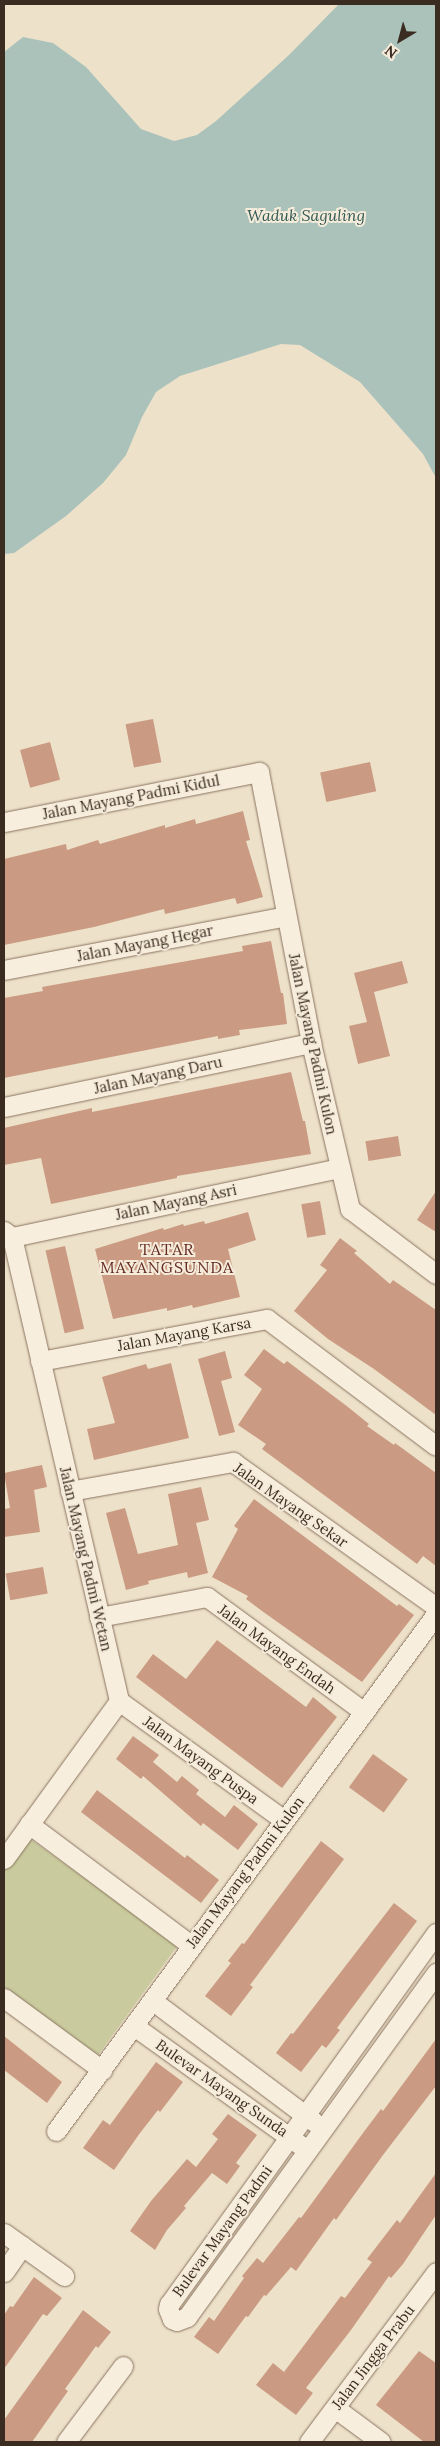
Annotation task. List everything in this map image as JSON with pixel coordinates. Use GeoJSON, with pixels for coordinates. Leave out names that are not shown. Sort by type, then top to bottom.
{"type":"FeatureCollection","features":[{"type":"Feature","properties":{"kind":"street","name":"Jalan Mayang Padmi Kidul"},"geometry":{"type":"LineString","coordinates":[[4,822],[259,772]]}},
{"type":"Feature","properties":{"kind":"street","name":"Jalan Mayang Padmi Kulon"},"geometry":{"type":"LineString","coordinates":[[259,772],[311,1043],[350,1209],[436,1274]]}},
{"type":"Feature","properties":{"kind":"street","name":"Jalan Mayang Hegar"},"geometry":{"type":"LineString","coordinates":[[4,970],[286,916]]}},
{"type":"Feature","properties":{"kind":"street","name":"Jalan Mayang Daru"},"geometry":{"type":"LineString","coordinates":[[4,1108],[311,1043]]}},
{"type":"Feature","properties":{"kind":"street","name":"Jalan Mayang Asri"},"geometry":{"type":"LineString","coordinates":[[8,1234],[340,1168]]}},
{"type":"Feature","properties":{"kind":"street","name":"Jalan Mayang Padmi Wetan"},"geometry":{"type":"LineString","coordinates":[[8,1234],[40,1360],[119,1701]]}},
{"type":"Feature","properties":{"kind":"street","name":"Jalan Mayang Karsa"},"geometry":{"type":"LineString","coordinates":[[40,1360],[268,1319],[436,1446]]}},
{"type":"Feature","properties":{"kind":"street","name":"Jalan Mayang Sekar"},"geometry":{"type":"LineString","coordinates":[[70,1491],[233,1462],[436,1607]]}},
{"type":"Feature","properties":{"kind":"street","name":"Jalan Mayang Endah"},"geometry":{"type":"LineString","coordinates":[[100,1618],[207,1597],[364,1712]]}},
{"type":"Feature","properties":{"kind":"street","name":"Jalan Mayang Padmi Kulon"},"geometry":{"type":"LineString","coordinates":[[56,2131],[436,1614]]}},
{"type":"Feature","properties":{"kind":"street","name":"Jalan Mayang Puspa"},"geometry":{"type":"LineString","coordinates":[[119,1701],[284,1820]]}},
{"type":"Feature","properties":{"kind":"street"},"geometry":{"type":"LineString","coordinates":[[4,1858],[119,1701]]}},
{"type":"Feature","properties":{"kind":"street"},"geometry":{"type":"LineString","coordinates":[[29,1824],[191,1945]]}},
{"type":"Feature","properties":{"kind":"street","name":"Bulevar Mayang Padmi"},"geometry":{"type":"LineString","coordinates":[[436,1933],[169,2304],[168,2309],[172,2319],[182,2320],[187,2316],[324,2130],[436,1973]]}},
{"type":"Feature","properties":{"kind":"street"},"geometry":{"type":"LineString","coordinates":[[4,1998],[102,2070]]}},
{"type":"Feature","properties":{"kind":"street","name":"Bulevar Mayang Sunda"},"geometry":{"type":"LineString","coordinates":[[153,2001],[324,2130]]}},
{"type":"Feature","properties":{"kind":"street","name":"Bulevar Mayang Sunda"},"geometry":{"type":"LineString","coordinates":[[134,2026],[290,2137],[308,2152]]}},
{"type":"Feature","properties":{"kind":"street"},"geometry":{"type":"LineString","coordinates":[[4,2233],[64,2276]]}},
{"type":"Feature","properties":{"kind":"street"},"geometry":{"type":"LineString","coordinates":[[4,2272],[22,2246]]}},
{"type":"Feature","properties":{"kind":"street","name":"Jalan Jingga Prabu"},"geometry":{"type":"LineString","coordinates":[[309,2442],[436,2272]]}},
{"type":"Feature","properties":{"kind":"street"},"geometry":{"type":"LineString","coordinates":[[66,2442],[123,2366]]}},
{"type":"Feature","properties":{"kind":"street"},"geometry":{"type":"LineString","coordinates":[[335,2408],[381,2442]]}},
{"type":"Feature","properties":{"kind":"green space"},"geometry":{"type":"Polygon","coordinates":[[[26,1836],[178,1945],[98,2055],[4,1987],[4,1867],[26,1836]]]}},
{"type":"Feature","properties":{"kind":"water","name":"Waduk Saguling"},"geometry":{"type":"Polygon","coordinates":[[[339,4],[436,4],[436,478],[423,454],[360,382],[300,345],[281,344],[180,376],[156,392],[142,417],[126,455],[103,483],[66,516],[14,553],[4,554],[4,52],[23,37],[53,43],[86,67],[141,129],[174,141],[197,135],[216,121],[289,55],[339,4]]]}},
{"type":"Feature","properties":{"kind":"building"},"geometry":{"type":"Polygon","coordinates":[[[153,719],[161,762],[134,768],[126,724],[153,719]]]}},
{"type":"Feature","properties":{"kind":"building"},"geometry":{"type":"Polygon","coordinates":[[[50,742],[60,780],[30,788],[20,750],[50,742]]]}},
{"type":"Feature","properties":{"kind":"building"},"geometry":{"type":"Polygon","coordinates":[[[370,762],[376,791],[326,802],[320,773],[370,762]]]}},
{"type":"Feature","properties":{"kind":"building"},"geometry":{"type":"Polygon","coordinates":[[[243,811],[250,840],[246,841],[263,897],[237,904],[235,898],[165,914],[164,909],[94,927],[4,945],[4,859],[66,844],[67,850],[98,840],[100,844],[165,825],[165,828],[195,819],[196,824],[243,811]]]}},
{"type":"Feature","properties":{"kind":"building"},"geometry":{"type":"Polygon","coordinates":[[[271,941],[281,993],[283,993],[287,1024],[239,1030],[240,1035],[218,1039],[218,1036],[4,1078],[4,998],[43,991],[42,987],[243,951],[242,946],[271,941]]]}},
{"type":"Feature","properties":{"kind":"building"},"geometry":{"type":"Polygon","coordinates":[[[402,961],[408,983],[374,992],[390,1056],[358,1064],[349,1026],[367,1022],[354,973],[402,961]]]}},
{"type":"Feature","properties":{"kind":"building"},"geometry":{"type":"Polygon","coordinates":[[[291,1072],[303,1121],[305,1121],[311,1154],[177,1176],[177,1178],[51,1204],[41,1158],[4,1165],[4,1128],[92,1108],[92,1112],[291,1072]]]}},
{"type":"Feature","properties":{"kind":"building"},"geometry":{"type":"Polygon","coordinates":[[[398,1136],[401,1156],[369,1161],[365,1141],[398,1136]]]}},
{"type":"Feature","properties":{"kind":"building"},"geometry":{"type":"Polygon","coordinates":[[[436,1191],[436,1232],[417,1220],[436,1191]]]}},
{"type":"Feature","properties":{"kind":"building"},"geometry":{"type":"Polygon","coordinates":[[[320,1201],[326,1234],[307,1238],[301,1204],[320,1201]]]}},
{"type":"Feature","properties":{"kind":"building"},"geometry":{"type":"Polygon","coordinates":[[[248,1212],[256,1240],[228,1249],[240,1297],[193,1308],[192,1305],[167,1311],[167,1308],[113,1319],[95,1249],[163,1228],[164,1230],[183,1224],[184,1226],[204,1221],[205,1224],[248,1212]]]}},
{"type":"Feature","properties":{"kind":"building"},"geometry":{"type":"Polygon","coordinates":[[[340,1238],[357,1251],[354,1253],[390,1284],[393,1280],[436,1310],[436,1415],[374,1369],[328,1339],[294,1311],[327,1270],[320,1265],[340,1238]]]}},
{"type":"Feature","properties":{"kind":"building"},"geometry":{"type":"Polygon","coordinates":[[[65,1246],[84,1329],[65,1333],[46,1250],[65,1246]]]}},
{"type":"Feature","properties":{"kind":"building"},"geometry":{"type":"Polygon","coordinates":[[[264,1349],[284,1364],[287,1361],[369,1424],[367,1426],[394,1445],[395,1443],[436,1473],[436,1566],[423,1556],[417,1564],[262,1449],[266,1444],[238,1425],[262,1389],[244,1375],[264,1349]]]}},
{"type":"Feature","properties":{"kind":"building"},"geometry":{"type":"Polygon","coordinates":[[[225,1351],[232,1378],[221,1381],[235,1432],[219,1436],[198,1359],[225,1351]]]}},
{"type":"Feature","properties":{"kind":"building"},"geometry":{"type":"Polygon","coordinates":[[[171,1363],[189,1438],[94,1460],[87,1429],[115,1423],[102,1377],[146,1364],[148,1369],[171,1363]]]}},
{"type":"Feature","properties":{"kind":"building"},"geometry":{"type":"Polygon","coordinates":[[[42,1465],[47,1487],[34,1490],[40,1532],[4,1537],[4,1509],[10,1508],[4,1473],[42,1465]]]}},
{"type":"Feature","properties":{"kind":"building"},"geometry":{"type":"Polygon","coordinates":[[[201,1487],[209,1520],[196,1523],[208,1573],[188,1578],[187,1572],[148,1581],[149,1584],[126,1590],[106,1513],[125,1508],[138,1554],[178,1545],[168,1494],[201,1487]]]}},
{"type":"Feature","properties":{"kind":"building"},"geometry":{"type":"Polygon","coordinates":[[[254,1499],[397,1606],[399,1604],[414,1615],[362,1682],[246,1599],[248,1596],[212,1577],[238,1529],[234,1526],[254,1499]]]}},
{"type":"Feature","properties":{"kind":"building"},"geometry":{"type":"Polygon","coordinates":[[[43,1567],[48,1594],[10,1600],[6,1574],[43,1567]]]}},
{"type":"Feature","properties":{"kind":"building"},"geometry":{"type":"Polygon","coordinates":[[[217,1640],[306,1707],[313,1697],[337,1717],[282,1788],[136,1677],[153,1654],[186,1679],[217,1640]]]}},
{"type":"Feature","properties":{"kind":"building"},"geometry":{"type":"Polygon","coordinates":[[[133,1736],[159,1755],[153,1762],[177,1782],[182,1776],[199,1790],[196,1794],[225,1817],[234,1805],[258,1824],[238,1850],[203,1823],[201,1826],[143,1776],[141,1779],[116,1759],[133,1736]]]}},
{"type":"Feature","properties":{"kind":"building"},"geometry":{"type":"Polygon","coordinates":[[[373,1754],[408,1779],[384,1812],[349,1787],[373,1754]]]}},
{"type":"Feature","properties":{"kind":"building"},"geometry":{"type":"Polygon","coordinates":[[[97,1790],[185,1858],[187,1855],[219,1880],[201,1903],[81,1812],[97,1790]]]}},
{"type":"Feature","properties":{"kind":"building"},"geometry":{"type":"Polygon","coordinates":[[[321,1841],[344,1859],[250,1985],[253,1987],[231,2016],[205,1996],[231,1963],[228,1961],[242,1943],[244,1944],[321,1841]]]}},
{"type":"Feature","properties":{"kind":"building"},"geometry":{"type":"Polygon","coordinates":[[[394,1903],[417,1921],[337,2028],[340,2030],[326,2048],[322,2045],[301,2072],[276,2053],[291,2033],[293,2034],[394,1903]]]}},
{"type":"Feature","properties":{"kind":"building"},"geometry":{"type":"Polygon","coordinates":[[[4,2036],[62,2082],[47,2103],[4,2070],[4,2036]]]}},
{"type":"Feature","properties":{"kind":"building"},"geometry":{"type":"Polygon","coordinates":[[[436,2039],[436,2086],[336,2220],[334,2218],[296,2271],[291,2267],[266,2296],[264,2295],[218,2354],[194,2337],[209,2317],[214,2321],[244,2278],[242,2276],[257,2258],[263,2263],[299,2217],[301,2218],[381,2109],[383,2111],[436,2039]]]}},
{"type":"Feature","properties":{"kind":"building"},"geometry":{"type":"Polygon","coordinates":[[[156,2062],[183,2082],[160,2112],[158,2110],[114,2170],[83,2148],[103,2120],[110,2125],[156,2062]]]}},
{"type":"Feature","properties":{"kind":"building"},"geometry":{"type":"Polygon","coordinates":[[[228,2114],[257,2135],[236,2163],[240,2166],[227,2184],[212,2173],[184,2206],[186,2208],[167,2230],[155,2250],[130,2231],[151,2201],[187,2159],[196,2167],[218,2139],[212,2134],[228,2114]]]}},
{"type":"Feature","properties":{"kind":"building"},"geometry":{"type":"Polygon","coordinates":[[[436,2173],[436,2215],[403,2264],[391,2278],[389,2276],[351,2330],[306,2388],[313,2393],[296,2415],[256,2385],[273,2363],[284,2372],[341,2296],[345,2298],[372,2262],[367,2259],[397,2220],[400,2223],[436,2173]]]}},
{"type":"Feature","properties":{"kind":"building"},"geometry":{"type":"Polygon","coordinates":[[[34,2277],[62,2298],[47,2316],[43,2314],[4,2369],[4,2315],[10,2306],[13,2307],[34,2277]]]}},
{"type":"Feature","properties":{"kind":"building"},"geometry":{"type":"Polygon","coordinates":[[[83,2310],[111,2332],[98,2348],[96,2346],[65,2389],[68,2391],[32,2442],[4,2442],[4,2420],[83,2310]]]}},
{"type":"Feature","properties":{"kind":"building"},"geometry":{"type":"Polygon","coordinates":[[[419,2351],[436,2363],[436,2442],[424,2442],[376,2405],[419,2351]]]}},
{"type":"Feature","properties":{"kind":"district","name":"TATAR MAYANGSUNDA"},"geometry":{"type":"Point","coordinates":[167,1258]}}]}
